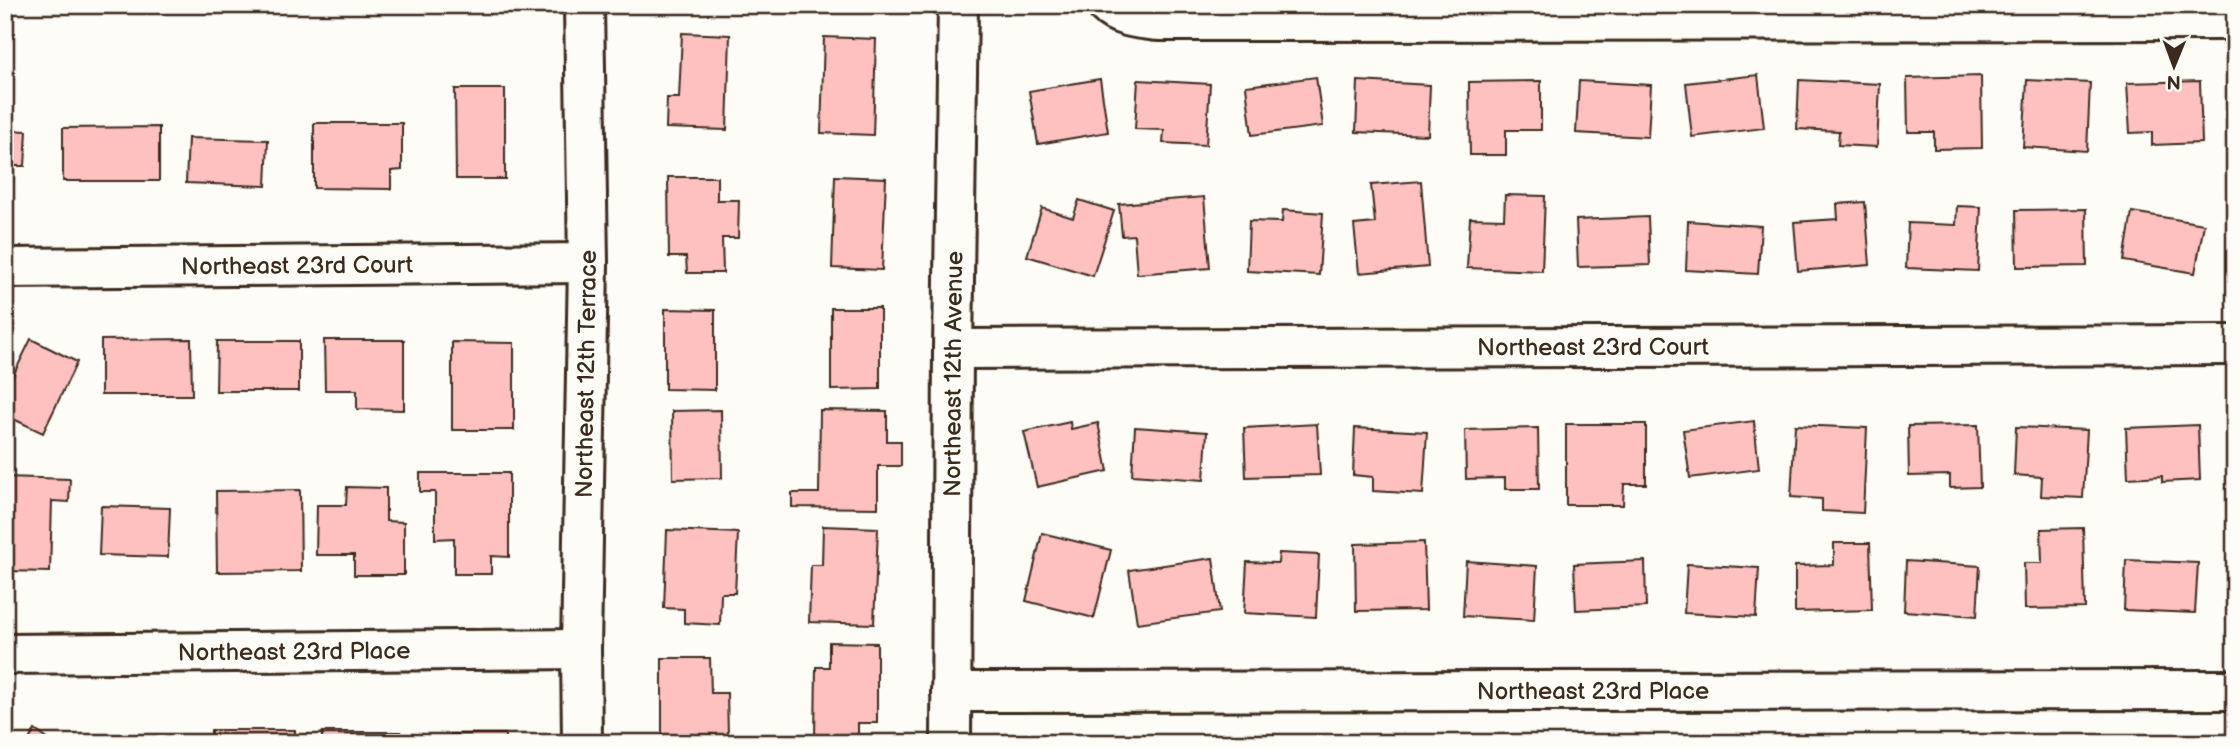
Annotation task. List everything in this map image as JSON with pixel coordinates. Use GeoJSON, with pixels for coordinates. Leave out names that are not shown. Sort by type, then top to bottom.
{"type":"FeatureCollection","features":[{"type":"Feature","properties":{"kind":"street","name":"Northeast 12th Terrace"},"geometry":{"type":"LineString","coordinates":[[582,743],[580,649],[588,262],[584,5]]}},
{"type":"Feature","properties":{"kind":"street","name":"Northeast 12th Avenue"},"geometry":{"type":"LineString","coordinates":[[951,743],[958,5]]}},
{"type":"Feature","properties":{"kind":"street"},"geometry":{"type":"LineString","coordinates":[[1107,5],[1112,10],[1129,16],[1160,21],[2235,20]]}},
{"type":"Feature","properties":{"kind":"street","name":"Northeast 23rd Court"},"geometry":{"type":"LineString","coordinates":[[5,268],[588,262]]}},
{"type":"Feature","properties":{"kind":"street","name":"Northeast 23rd Court"},"geometry":{"type":"LineString","coordinates":[[953,349],[2235,345]]}},
{"type":"Feature","properties":{"kind":"street","name":"Northeast 23rd Place"},"geometry":{"type":"LineString","coordinates":[[5,654],[580,649]]}},
{"type":"Feature","properties":{"kind":"street","name":"Northeast 23rd Place"},"geometry":{"type":"LineString","coordinates":[[951,692],[2235,690]]}},
{"type":"Feature","properties":{"kind":"building"},"geometry":{"type":"Polygon","coordinates":[[[682,33],[730,35],[727,130],[666,128],[667,98],[679,98],[682,33]]]}},
{"type":"Feature","properties":{"kind":"building"},"geometry":{"type":"Polygon","coordinates":[[[824,37],[876,39],[873,135],[821,133],[824,37]]]}},
{"type":"Feature","properties":{"kind":"building"},"geometry":{"type":"Polygon","coordinates":[[[1758,75],[1764,128],[1692,137],[1686,83],[1758,75]]]}},
{"type":"Feature","properties":{"kind":"building"},"geometry":{"type":"Polygon","coordinates":[[[1981,76],[1982,148],[1934,149],[1934,132],[1908,132],[1907,78],[1981,76]]]}},
{"type":"Feature","properties":{"kind":"building"},"geometry":{"type":"Polygon","coordinates":[[[1316,77],[1323,126],[1252,135],[1246,86],[1316,77]]]}},
{"type":"Feature","properties":{"kind":"building"},"geometry":{"type":"Polygon","coordinates":[[[1100,79],[1108,132],[1038,144],[1029,91],[1100,79]]]}},
{"type":"Feature","properties":{"kind":"building"},"geometry":{"type":"Polygon","coordinates":[[[1138,80],[1210,84],[1206,145],[1163,143],[1164,130],[1135,129],[1138,80]]]}},
{"type":"Feature","properties":{"kind":"building"},"geometry":{"type":"Polygon","coordinates":[[[1799,80],[1880,84],[1877,147],[1838,145],[1839,131],[1797,129],[1799,80]]]}},
{"type":"Feature","properties":{"kind":"building"},"geometry":{"type":"Polygon","coordinates":[[[2027,80],[2090,83],[2087,151],[2023,147],[2027,80]]]}},
{"type":"Feature","properties":{"kind":"building"},"geometry":{"type":"Polygon","coordinates":[[[1358,81],[1430,85],[1428,135],[1356,132],[1358,81]]]}},
{"type":"Feature","properties":{"kind":"building"},"geometry":{"type":"Polygon","coordinates":[[[1541,81],[1541,130],[1506,130],[1506,155],[1470,155],[1469,82],[1541,81]]]}},
{"type":"Feature","properties":{"kind":"building"},"geometry":{"type":"Polygon","coordinates":[[[1579,81],[1651,85],[1648,137],[1576,133],[1579,81]]]}},
{"type":"Feature","properties":{"kind":"building"},"geometry":{"type":"Polygon","coordinates":[[[2200,81],[2202,143],[2152,145],[2152,132],[2130,133],[2127,83],[2200,81]]]}},
{"type":"Feature","properties":{"kind":"building"},"geometry":{"type":"Polygon","coordinates":[[[455,89],[505,89],[505,179],[456,179],[455,89]]]}},
{"type":"Feature","properties":{"kind":"building"},"geometry":{"type":"Polygon","coordinates":[[[314,123],[402,123],[402,170],[391,171],[391,189],[314,188],[314,123]]]}},
{"type":"Feature","properties":{"kind":"building"},"geometry":{"type":"Polygon","coordinates":[[[159,127],[159,181],[63,181],[63,128],[159,127]]]}},
{"type":"Feature","properties":{"kind":"building"},"geometry":{"type":"Polygon","coordinates":[[[5,130],[27,131],[25,166],[14,166],[13,183],[5,183],[5,130]]]}},
{"type":"Feature","properties":{"kind":"building"},"geometry":{"type":"Polygon","coordinates":[[[188,138],[268,140],[266,186],[186,183],[188,138]]]}},
{"type":"Feature","properties":{"kind":"building"},"geometry":{"type":"Polygon","coordinates":[[[835,176],[886,178],[882,270],[832,268],[835,176]]]}},
{"type":"Feature","properties":{"kind":"building"},"geometry":{"type":"Polygon","coordinates":[[[668,177],[717,177],[717,200],[739,200],[738,238],[722,238],[723,273],[687,273],[686,257],[669,257],[668,177]]]}},
{"type":"Feature","properties":{"kind":"building"},"geometry":{"type":"Polygon","coordinates":[[[1421,181],[1428,267],[1359,273],[1354,225],[1375,223],[1371,185],[1421,181]]]}},
{"type":"Feature","properties":{"kind":"building"},"geometry":{"type":"Polygon","coordinates":[[[1505,195],[1545,196],[1542,271],[1467,268],[1470,218],[1504,219],[1505,195]]]}},
{"type":"Feature","properties":{"kind":"building"},"geometry":{"type":"Polygon","coordinates":[[[1204,197],[1210,268],[1137,274],[1134,235],[1122,236],[1119,204],[1204,197]]]}},
{"type":"Feature","properties":{"kind":"building"},"geometry":{"type":"Polygon","coordinates":[[[1079,200],[1114,211],[1093,276],[1027,256],[1042,208],[1073,218],[1079,200]]]}},
{"type":"Feature","properties":{"kind":"building"},"geometry":{"type":"Polygon","coordinates":[[[1865,202],[1870,265],[1798,271],[1794,222],[1838,219],[1837,204],[1865,202]]]}},
{"type":"Feature","properties":{"kind":"building"},"geometry":{"type":"Polygon","coordinates":[[[1957,206],[1981,207],[1978,271],[1906,268],[1908,223],[1956,225],[1957,206]]]}},
{"type":"Feature","properties":{"kind":"building"},"geometry":{"type":"Polygon","coordinates":[[[2086,209],[2087,266],[2017,267],[2016,210],[2086,209]]]}},
{"type":"Feature","properties":{"kind":"building"},"geometry":{"type":"Polygon","coordinates":[[[1283,210],[1323,213],[1319,275],[1247,271],[1249,221],[1282,222],[1283,210]]]}},
{"type":"Feature","properties":{"kind":"building"},"geometry":{"type":"Polygon","coordinates":[[[2132,212],[2204,224],[2195,273],[2124,261],[2132,212]]]}},
{"type":"Feature","properties":{"kind":"building"},"geometry":{"type":"Polygon","coordinates":[[[1648,217],[1650,265],[1578,267],[1576,220],[1648,217]]]}},
{"type":"Feature","properties":{"kind":"building"},"geometry":{"type":"Polygon","coordinates":[[[1688,221],[1761,226],[1758,274],[1686,270],[1688,221]]]}},
{"type":"Feature","properties":{"kind":"building"},"geometry":{"type":"Polygon","coordinates":[[[831,308],[880,308],[880,389],[831,390],[831,308]]]}},
{"type":"Feature","properties":{"kind":"building"},"geometry":{"type":"Polygon","coordinates":[[[665,309],[715,310],[715,390],[665,389],[665,309]]]}},
{"type":"Feature","properties":{"kind":"building"},"geometry":{"type":"Polygon","coordinates":[[[31,339],[77,362],[43,433],[5,415],[5,392],[31,339]]]}},
{"type":"Feature","properties":{"kind":"building"},"geometry":{"type":"Polygon","coordinates":[[[191,339],[192,395],[101,395],[101,340],[191,339]]]}},
{"type":"Feature","properties":{"kind":"building"},"geometry":{"type":"Polygon","coordinates":[[[324,340],[404,340],[404,410],[357,409],[357,390],[325,390],[324,340]]]}},
{"type":"Feature","properties":{"kind":"building"},"geometry":{"type":"Polygon","coordinates":[[[217,341],[299,341],[299,391],[216,391],[217,341]]]}},
{"type":"Feature","properties":{"kind":"building"},"geometry":{"type":"Polygon","coordinates":[[[452,342],[514,343],[514,430],[452,430],[452,342]]]}},
{"type":"Feature","properties":{"kind":"building"},"geometry":{"type":"Polygon","coordinates":[[[721,410],[722,478],[673,479],[672,411],[721,410]]]}},
{"type":"Feature","properties":{"kind":"building"},"geometry":{"type":"Polygon","coordinates":[[[820,410],[887,411],[887,441],[901,441],[901,466],[878,466],[878,508],[792,507],[792,493],[819,493],[820,410]]]}},
{"type":"Feature","properties":{"kind":"building"},"geometry":{"type":"Polygon","coordinates":[[[1754,421],[1759,469],[1690,478],[1683,430],[1754,421]]]}},
{"type":"Feature","properties":{"kind":"building"},"geometry":{"type":"Polygon","coordinates":[[[1070,422],[1071,429],[1098,423],[1108,471],[1037,487],[1024,432],[1070,422]]]}},
{"type":"Feature","properties":{"kind":"building"},"geometry":{"type":"Polygon","coordinates":[[[1317,424],[1320,475],[1246,477],[1244,428],[1317,424]]]}},
{"type":"Feature","properties":{"kind":"building"},"geometry":{"type":"Polygon","coordinates":[[[1566,424],[1646,424],[1646,484],[1624,484],[1623,505],[1566,505],[1566,424]]]}},
{"type":"Feature","properties":{"kind":"building"},"geometry":{"type":"Polygon","coordinates":[[[1795,425],[1867,428],[1863,513],[1822,511],[1822,499],[1791,497],[1795,425]]]}},
{"type":"Feature","properties":{"kind":"building"},"geometry":{"type":"Polygon","coordinates":[[[1978,425],[1980,487],[1950,488],[1950,475],[1909,476],[1908,426],[1978,425]]]}},
{"type":"Feature","properties":{"kind":"building"},"geometry":{"type":"Polygon","coordinates":[[[2198,425],[2200,480],[2162,482],[2162,476],[2128,478],[2126,428],[2198,425]]]}},
{"type":"Feature","properties":{"kind":"building"},"geometry":{"type":"Polygon","coordinates":[[[1135,427],[1207,432],[1204,480],[1132,475],[1135,427]]]}},
{"type":"Feature","properties":{"kind":"building"},"geometry":{"type":"Polygon","coordinates":[[[2016,427],[2087,430],[2083,498],[2041,496],[2042,477],[2014,475],[2016,427]]]}},
{"type":"Feature","properties":{"kind":"building"},"geometry":{"type":"Polygon","coordinates":[[[1355,428],[1427,432],[1423,494],[1373,491],[1373,477],[1353,475],[1355,428]]]}},
{"type":"Feature","properties":{"kind":"building"},"geometry":{"type":"Polygon","coordinates":[[[1538,428],[1539,489],[1505,489],[1505,478],[1466,479],[1465,430],[1538,428]]]}},
{"type":"Feature","properties":{"kind":"building"},"geometry":{"type":"Polygon","coordinates":[[[420,473],[509,473],[509,557],[491,556],[491,574],[454,574],[454,538],[435,539],[435,492],[420,492],[420,473]]]}},
{"type":"Feature","properties":{"kind":"building"},"geometry":{"type":"Polygon","coordinates":[[[5,477],[70,479],[69,502],[52,501],[50,572],[5,571],[5,477]]]}},
{"type":"Feature","properties":{"kind":"building"},"geometry":{"type":"Polygon","coordinates":[[[347,487],[386,488],[386,521],[404,522],[404,575],[354,575],[354,555],[316,555],[317,505],[346,505],[347,487]]]}},
{"type":"Feature","properties":{"kind":"building"},"geometry":{"type":"Polygon","coordinates":[[[300,490],[301,571],[217,572],[216,491],[300,490]]]}},
{"type":"Feature","properties":{"kind":"building"},"geometry":{"type":"Polygon","coordinates":[[[101,506],[170,508],[168,557],[99,555],[101,506]]]}},
{"type":"Feature","properties":{"kind":"building"},"geometry":{"type":"Polygon","coordinates":[[[823,526],[878,528],[874,624],[809,622],[811,565],[822,565],[823,526]]]}},
{"type":"Feature","properties":{"kind":"building"},"geometry":{"type":"Polygon","coordinates":[[[2083,528],[2085,608],[2025,609],[2024,563],[2042,563],[2041,529],[2083,528]]]}},
{"type":"Feature","properties":{"kind":"building"},"geometry":{"type":"Polygon","coordinates":[[[667,530],[738,533],[735,593],[721,593],[720,625],[684,623],[684,609],[664,608],[667,530]]]}},
{"type":"Feature","properties":{"kind":"building"},"geometry":{"type":"Polygon","coordinates":[[[1042,533],[1111,550],[1094,618],[1026,601],[1042,533]]]}},
{"type":"Feature","properties":{"kind":"building"},"geometry":{"type":"Polygon","coordinates":[[[1424,542],[1426,610],[1356,611],[1355,544],[1424,542]]]}},
{"type":"Feature","properties":{"kind":"building"},"geometry":{"type":"Polygon","coordinates":[[[1834,543],[1870,543],[1872,610],[1795,612],[1795,566],[1834,565],[1834,543]]]}},
{"type":"Feature","properties":{"kind":"building"},"geometry":{"type":"Polygon","coordinates":[[[1279,553],[1319,555],[1316,617],[1244,613],[1247,562],[1278,563],[1279,553]]]}},
{"type":"Feature","properties":{"kind":"building"},"geometry":{"type":"Polygon","coordinates":[[[1213,558],[1220,612],[1137,623],[1129,570],[1213,558]]]}},
{"type":"Feature","properties":{"kind":"building"},"geometry":{"type":"Polygon","coordinates":[[[2126,560],[2198,563],[2195,613],[2124,610],[2126,560]]]}},
{"type":"Feature","properties":{"kind":"building"},"geometry":{"type":"Polygon","coordinates":[[[1466,561],[1537,566],[1534,620],[1463,616],[1466,561]]]}},
{"type":"Feature","properties":{"kind":"building"},"geometry":{"type":"Polygon","coordinates":[[[1645,561],[1646,607],[1576,610],[1574,564],[1645,561]]]}},
{"type":"Feature","properties":{"kind":"building"},"geometry":{"type":"Polygon","coordinates":[[[1906,561],[1980,566],[1977,616],[1904,611],[1906,561]]]}},
{"type":"Feature","properties":{"kind":"building"},"geometry":{"type":"Polygon","coordinates":[[[1687,564],[1759,568],[1756,617],[1684,613],[1687,564]]]}},
{"type":"Feature","properties":{"kind":"building"},"geometry":{"type":"Polygon","coordinates":[[[829,642],[877,643],[877,723],[858,723],[858,739],[815,739],[816,667],[829,667],[829,642]]]}},
{"type":"Feature","properties":{"kind":"building"},"geometry":{"type":"Polygon","coordinates":[[[662,658],[710,658],[711,693],[727,693],[728,736],[662,737],[662,658]]]}},
{"type":"Feature","properties":{"kind":"building"},"geometry":{"type":"Polygon","coordinates":[[[35,730],[53,743],[27,743],[35,730]]]}},
{"type":"Feature","properties":{"kind":"building"},"geometry":{"type":"Polygon","coordinates":[[[211,730],[295,730],[295,743],[211,743],[211,730]]]}},
{"type":"Feature","properties":{"kind":"building"},"geometry":{"type":"Polygon","coordinates":[[[322,732],[401,732],[401,743],[322,743],[322,732]]]}},
{"type":"Feature","properties":{"kind":"building"},"geometry":{"type":"Polygon","coordinates":[[[451,734],[505,734],[505,743],[451,743],[451,734]]]}}]}
